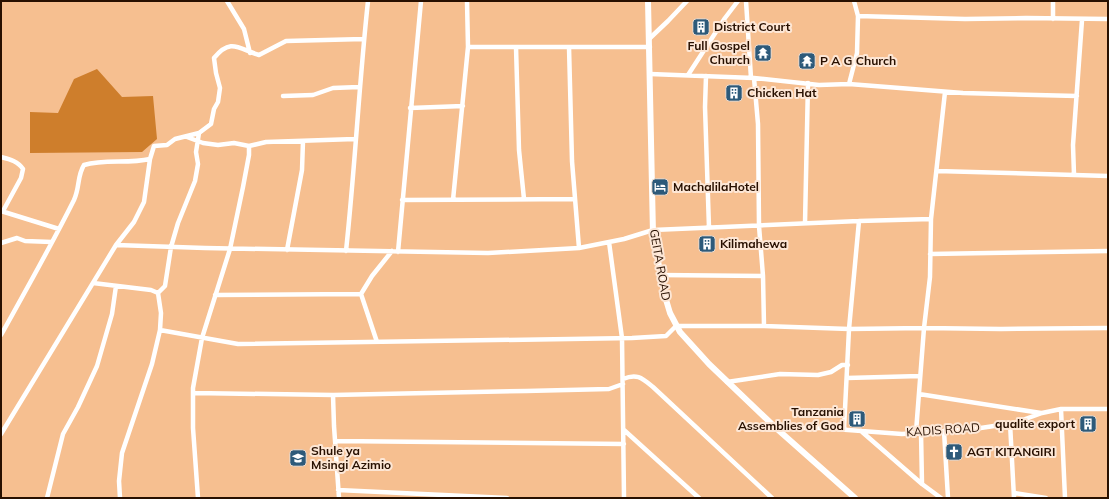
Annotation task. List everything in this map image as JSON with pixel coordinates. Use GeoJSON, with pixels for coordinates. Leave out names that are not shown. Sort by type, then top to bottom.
{"type":"FeatureCollection","features":[{"type":"Feature","properties":{"kind":"main road","name":"GEITA ROAD"},"geometry":{"type":"LineString","coordinates":[[648,1],[653,230],[660,275],[670,313],[680,332],[709,364],[776,428],[855,498]]}},
{"type":"Feature","properties":{"kind":"street"},"geometry":{"type":"LineString","coordinates":[[228,1],[244,29],[250,53]]}},
{"type":"Feature","properties":{"kind":"street"},"geometry":{"type":"LineString","coordinates":[[346,251],[352,200],[359,87],[368,1]]}},
{"type":"Feature","properties":{"kind":"street"},"geometry":{"type":"LineString","coordinates":[[377,342],[361,294],[372,276],[395,252],[402,200],[421,1]]}},
{"type":"Feature","properties":{"kind":"street"},"geometry":{"type":"LineString","coordinates":[[453,200],[468,47],[468,1]]}},
{"type":"Feature","properties":{"kind":"street"},"geometry":{"type":"LineString","coordinates":[[649,39],[687,1]]}},
{"type":"Feature","properties":{"kind":"street"},"geometry":{"type":"LineString","coordinates":[[688,75],[725,18],[738,1]]}},
{"type":"Feature","properties":{"kind":"street"},"geometry":{"type":"LineString","coordinates":[[746,1],[758,124],[759,226],[763,276],[764,326]]}},
{"type":"Feature","properties":{"kind":"street"},"geometry":{"type":"LineString","coordinates":[[849,84],[856,53],[858,16],[854,1]]}},
{"type":"Feature","properties":{"kind":"street"},"geometry":{"type":"LineString","coordinates":[[1053,1],[1053,19]]}},
{"type":"Feature","properties":{"kind":"street"},"geometry":{"type":"LineString","coordinates":[[858,16],[965,19],[1108,19]]}},
{"type":"Feature","properties":{"kind":"street"},"geometry":{"type":"LineString","coordinates":[[1074,175],[1073,145],[1082,20]]}},
{"type":"Feature","properties":{"kind":"street"},"geometry":{"type":"LineString","coordinates":[[1,434],[116,245],[134,222],[144,202],[150,159],[154,146],[167,145],[175,139],[199,133],[211,124],[214,109],[218,102],[220,88],[214,58],[221,50],[229,46],[238,47],[250,53],[260,55],[286,41],[364,39]]}},
{"type":"Feature","properties":{"kind":"street"},"geometry":{"type":"LineString","coordinates":[[468,47],[650,47]]}},
{"type":"Feature","properties":{"kind":"street"},"geometry":{"type":"LineString","coordinates":[[516,47],[519,150],[524,199]]}},
{"type":"Feature","properties":{"kind":"street"},"geometry":{"type":"LineString","coordinates":[[569,47],[572,161],[579,248]]}},
{"type":"Feature","properties":{"kind":"street"},"geometry":{"type":"LineString","coordinates":[[650,74],[753,78],[819,85],[849,84],[945,92],[1077,96]]}},
{"type":"Feature","properties":{"kind":"street"},"geometry":{"type":"LineString","coordinates":[[706,76],[705,106],[709,228]]}},
{"type":"Feature","properties":{"kind":"street"},"geometry":{"type":"LineString","coordinates":[[805,223],[808,84]]}},
{"type":"Feature","properties":{"kind":"street"},"geometry":{"type":"LineString","coordinates":[[283,96],[313,96],[333,88],[359,87]]}},
{"type":"Feature","properties":{"kind":"street"},"geometry":{"type":"LineString","coordinates":[[922,484],[918,432],[920,376],[930,277],[931,219],[945,92]]}},
{"type":"Feature","properties":{"kind":"street"},"geometry":{"type":"LineString","coordinates":[[410,108],[463,106]]}},
{"type":"Feature","properties":{"kind":"street"},"geometry":{"type":"LineString","coordinates":[[158,293],[165,286],[171,247],[178,223],[195,181],[198,164],[196,152],[199,133]]}},
{"type":"Feature","properties":{"kind":"street"},"geometry":{"type":"LineString","coordinates":[[185,136],[203,143],[218,145],[234,143],[248,146],[266,142],[356,140]]}},
{"type":"Feature","properties":{"kind":"street"},"geometry":{"type":"LineString","coordinates":[[287,250],[302,170],[303,141]]}},
{"type":"Feature","properties":{"kind":"street"},"geometry":{"type":"LineString","coordinates":[[198,498],[193,428],[194,393],[202,338],[230,249],[249,155],[248,146]]}},
{"type":"Feature","properties":{"kind":"street"},"geometry":{"type":"LineString","coordinates":[[1,157],[14,161],[23,169],[21,178],[2,211],[59,229]]}},
{"type":"Feature","properties":{"kind":"street"},"geometry":{"type":"LineString","coordinates":[[1,335],[75,197],[79,186],[79,172],[84,165],[93,162],[120,163],[150,159]]}},
{"type":"Feature","properties":{"kind":"street"},"geometry":{"type":"LineString","coordinates":[[937,171],[1108,176]]}},
{"type":"Feature","properties":{"kind":"street"},"geometry":{"type":"LineString","coordinates":[[402,200],[575,199]]}},
{"type":"Feature","properties":{"kind":"street"},"geometry":{"type":"LineString","coordinates":[[116,245],[230,249],[488,253],[579,248],[609,242],[653,230],[931,219]]}},
{"type":"Feature","properties":{"kind":"street"},"geometry":{"type":"LineString","coordinates":[[844,429],[848,378],[849,329],[859,221]]}},
{"type":"Feature","properties":{"kind":"street"},"geometry":{"type":"LineString","coordinates":[[1,243],[17,238],[25,241],[52,242]]}},
{"type":"Feature","properties":{"kind":"street"},"geometry":{"type":"LineString","coordinates":[[609,242],[622,338],[624,498]]}},
{"type":"Feature","properties":{"kind":"street"},"geometry":{"type":"LineString","coordinates":[[930,254],[1108,251]]}},
{"type":"Feature","properties":{"kind":"street"},"geometry":{"type":"LineString","coordinates":[[660,275],[763,276]]}},
{"type":"Feature","properties":{"kind":"street"},"geometry":{"type":"LineString","coordinates":[[93,283],[151,290],[158,293]]}},
{"type":"Feature","properties":{"kind":"street"},"geometry":{"type":"LineString","coordinates":[[47,498],[63,434],[78,407],[97,366],[112,314],[116,286]]}},
{"type":"Feature","properties":{"kind":"street"},"geometry":{"type":"LineString","coordinates":[[120,498],[119,481],[122,453],[152,364],[160,330],[161,313],[158,293]]}},
{"type":"Feature","properties":{"kind":"street"},"geometry":{"type":"LineString","coordinates":[[215,295],[361,294]]}},
{"type":"Feature","properties":{"kind":"street"},"geometry":{"type":"LineString","coordinates":[[160,330],[238,344],[622,338],[666,336],[676,326],[764,326],[849,329],[1108,328]]}},
{"type":"Feature","properties":{"kind":"street"},"geometry":{"type":"LineString","coordinates":[[728,382],[780,374],[818,375],[831,372],[842,365],[848,365]]}},
{"type":"Feature","properties":{"kind":"street"},"geometry":{"type":"LineString","coordinates":[[194,393],[333,395],[609,389],[631,376],[640,377],[653,387],[772,498]]}},
{"type":"Feature","properties":{"kind":"street"},"geometry":{"type":"LineString","coordinates":[[848,378],[920,376]]}},
{"type":"Feature","properties":{"kind":"street"},"geometry":{"type":"LineString","coordinates":[[919,394],[1042,413]]}},
{"type":"Feature","properties":{"kind":"street"},"geometry":{"type":"LineString","coordinates":[[333,395],[339,498]]}},
{"type":"Feature","properties":{"kind":"street"},"geometry":{"type":"LineString","coordinates":[[1061,409],[1065,498]]}},
{"type":"Feature","properties":{"kind":"street","name":"KADIS ROAD"},"geometry":{"type":"LineString","coordinates":[[776,428],[844,429],[902,434],[974,429],[1010,423],[1061,409],[1108,409]]}},
{"type":"Feature","properties":{"kind":"street"},"geometry":{"type":"LineString","coordinates":[[1010,423],[1014,495],[1046,498]]}},
{"type":"Feature","properties":{"kind":"street"},"geometry":{"type":"LineString","coordinates":[[624,430],[699,498]]}},
{"type":"Feature","properties":{"kind":"street"},"geometry":{"type":"LineString","coordinates":[[861,430],[922,484],[941,498]]}},
{"type":"Feature","properties":{"kind":"street"},"geometry":{"type":"LineString","coordinates":[[944,431],[948,498]]}},
{"type":"Feature","properties":{"kind":"street"},"geometry":{"type":"LineString","coordinates":[[335,441],[624,444]]}},
{"type":"Feature","properties":{"kind":"street"},"geometry":{"type":"LineString","coordinates":[[338,490],[507,498]]}},
{"type":"Feature","properties":{"kind":"shaded area"},"geometry":{"type":"Polygon","coordinates":[[[97,69],[122,97],[153,96],[157,139],[142,152],[30,153],[30,112],[58,113],[74,79],[97,69]]]}},
{"type":"Feature","properties":{"kind":"place","name":"District Court"},"geometry":{"type":"Point","coordinates":[701,27]}},
{"type":"Feature","properties":{"kind":"place","name":"Full Gospel Church"},"geometry":{"type":"Point","coordinates":[763,53]}},
{"type":"Feature","properties":{"kind":"place","name":"P A G Church"},"geometry":{"type":"Point","coordinates":[807,61]}},
{"type":"Feature","properties":{"kind":"place","name":"Chicken Hat"},"geometry":{"type":"Point","coordinates":[734,93]}},
{"type":"Feature","properties":{"kind":"place","name":"MachalilaHotel"},"geometry":{"type":"Point","coordinates":[660,187]}},
{"type":"Feature","properties":{"kind":"place","name":"Kilimahewa"},"geometry":{"type":"Point","coordinates":[707,244]}},
{"type":"Feature","properties":{"kind":"place","name":"Tanzania Assemblies of God"},"geometry":{"type":"Point","coordinates":[857,419]}},
{"type":"Feature","properties":{"kind":"place","name":"qualite export"},"geometry":{"type":"Point","coordinates":[1088,424]}},
{"type":"Feature","properties":{"kind":"place","name":"AGT KITANGIRI"},"geometry":{"type":"Point","coordinates":[954,452]}},
{"type":"Feature","properties":{"kind":"place","name":"Shule ya Msingi Azimio"},"geometry":{"type":"Point","coordinates":[298,458]}}]}
